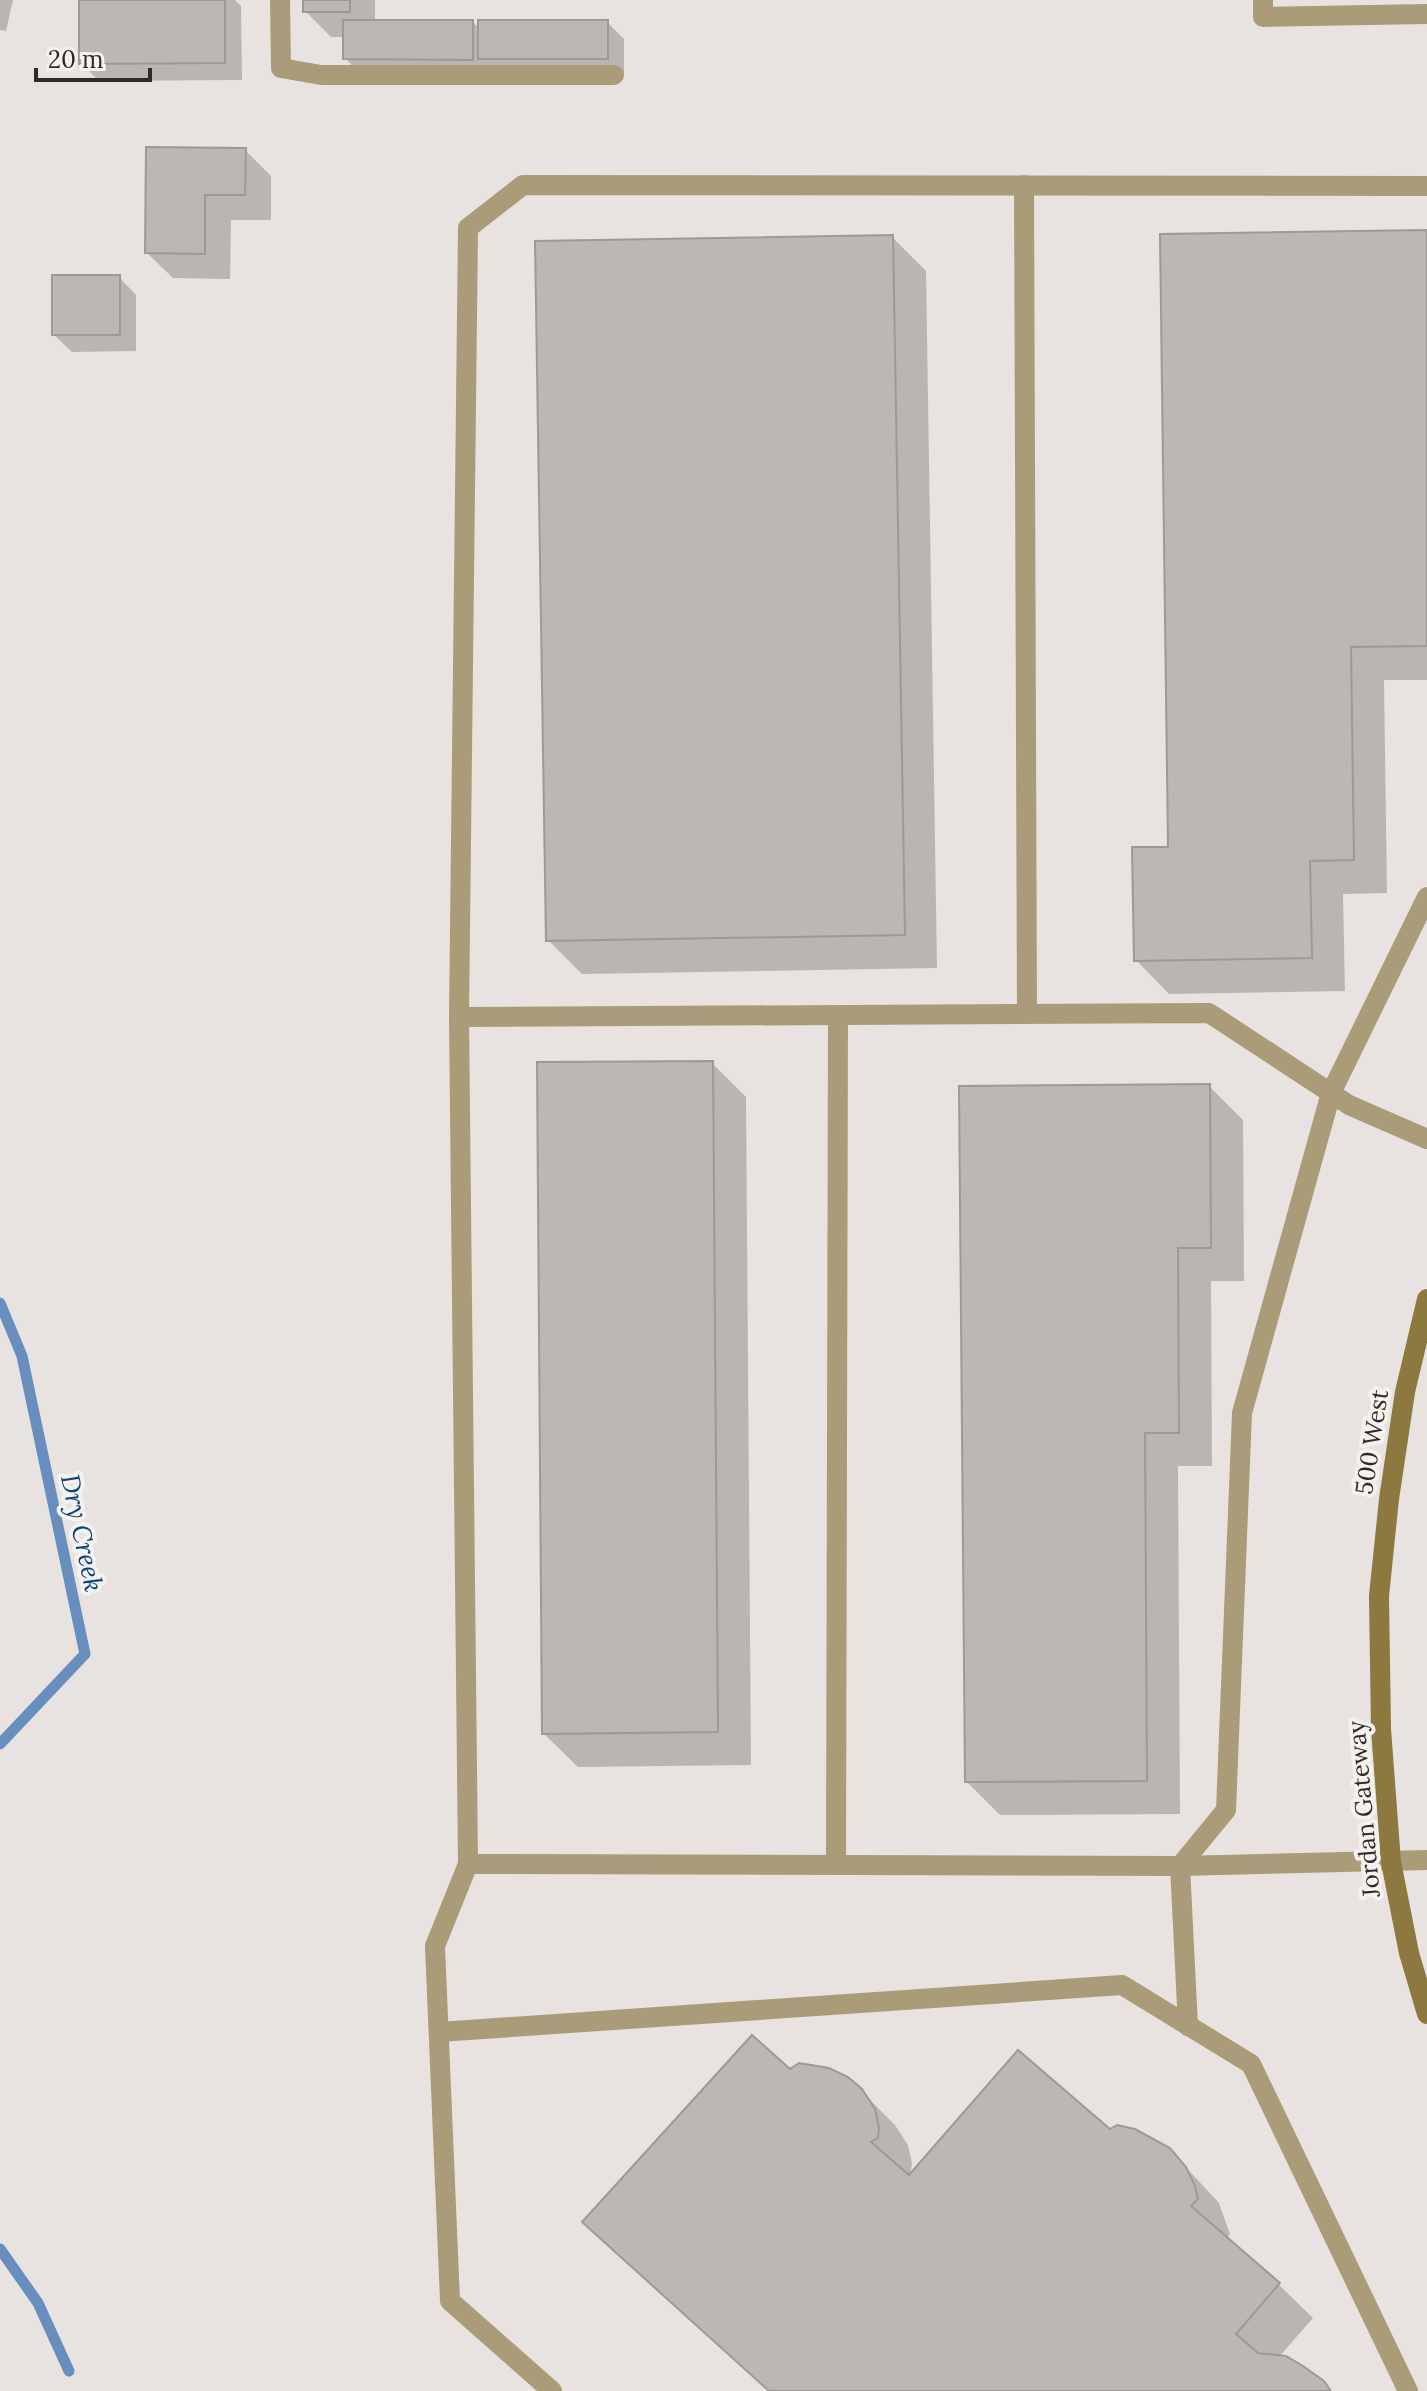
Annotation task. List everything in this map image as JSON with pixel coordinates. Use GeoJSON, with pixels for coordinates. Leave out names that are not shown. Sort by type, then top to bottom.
{"type":"FeatureCollection","features":[{"type":"Feature","properties":{"kind":"main road","name":"500 West"},"geometry":{"type":"LineString","coordinates":[[1379,1596],[1405,1392],[1427,1299]]}},
{"type":"Feature","properties":{"kind":"main road","name":"Jordan Gateway"},"geometry":{"type":"LineString","coordinates":[[1379,1596],[1381,1729],[1391,1862],[1409,1953],[1427,2014]]}},
{"type":"Feature","properties":{"kind":"street"},"geometry":{"type":"LineString","coordinates":[[280,0],[281,68],[321,75],[614,75]]}},
{"type":"Feature","properties":{"kind":"street"},"geometry":{"type":"LineString","coordinates":[[1263,0],[1263,17],[1427,14]]}},
{"type":"Feature","properties":{"kind":"street"},"geometry":{"type":"LineString","coordinates":[[552,2391],[450,2301],[435,1946],[468,1864],[459,1017],[468,228],[523,185],[1427,186]]}},
{"type":"Feature","properties":{"kind":"street"},"geometry":{"type":"LineString","coordinates":[[1024,185],[1027,1014]]}},
{"type":"Feature","properties":{"kind":"street"},"geometry":{"type":"LineString","coordinates":[[1188,2026],[1180,1866],[1226,1810],[1242,1413],[1331,1093],[1427,897]]}},
{"type":"Feature","properties":{"kind":"street"},"geometry":{"type":"LineString","coordinates":[[459,1017],[1209,1013],[1349,1105],[1427,1139]]}},
{"type":"Feature","properties":{"kind":"street"},"geometry":{"type":"LineString","coordinates":[[836,1865],[838,1015]]}},
{"type":"Feature","properties":{"kind":"street"},"geometry":{"type":"LineString","coordinates":[[468,1864],[1180,1866],[1427,1860]]}},
{"type":"Feature","properties":{"kind":"street"},"geometry":{"type":"LineString","coordinates":[[439,2032],[1122,1985],[1251,2064],[1408,2391]]}},
{"type":"Feature","properties":{"kind":"building"},"geometry":{"type":"Polygon","coordinates":[[[79,0],[225,0],[225,63],[79,64],[79,0]]]}},
{"type":"Feature","properties":{"kind":"building"},"geometry":{"type":"Polygon","coordinates":[[[303,0],[350,0],[350,12],[303,12],[303,0]]]}},
{"type":"Feature","properties":{"kind":"building"},"geometry":{"type":"Polygon","coordinates":[[[343,20],[473,20],[473,60],[343,59],[343,20]]]}},
{"type":"Feature","properties":{"kind":"building"},"geometry":{"type":"Polygon","coordinates":[[[478,20],[608,20],[608,59],[478,59],[478,20]]]}},
{"type":"Feature","properties":{"kind":"building"},"geometry":{"type":"Polygon","coordinates":[[[146,147],[246,148],[245,195],[205,195],[205,254],[145,253],[146,147]]]}},
{"type":"Feature","properties":{"kind":"building"},"geometry":{"type":"Polygon","coordinates":[[[1427,230],[1427,646],[1351,647],[1354,860],[1310,861],[1312,958],[1134,961],[1132,847],[1168,847],[1160,234],[1427,230]]]}},
{"type":"Feature","properties":{"kind":"building"},"geometry":{"type":"Polygon","coordinates":[[[893,235],[905,935],[546,941],[535,241],[893,235]]]}},
{"type":"Feature","properties":{"kind":"building"},"geometry":{"type":"Polygon","coordinates":[[[52,275],[120,275],[120,335],[52,335],[52,275]]]}},
{"type":"Feature","properties":{"kind":"building"},"geometry":{"type":"Polygon","coordinates":[[[713,1061],[718,1732],[542,1734],[537,1062],[713,1061]]]}},
{"type":"Feature","properties":{"kind":"building"},"geometry":{"type":"Polygon","coordinates":[[[1210,1084],[1211,1248],[1178,1248],[1179,1433],[1145,1433],[1147,1781],[965,1782],[959,1086],[1210,1084]]]}},
{"type":"Feature","properties":{"kind":"building"},"geometry":{"type":"Polygon","coordinates":[[[752,2035],[790,2069],[799,2063],[829,2068],[848,2077],[862,2089],[875,2109],[879,2128],[878,2138],[871,2142],[909,2175],[1018,2050],[1110,2129],[1117,2125],[1135,2129],[1170,2148],[1186,2167],[1195,2186],[1198,2199],[1191,2206],[1280,2283],[1236,2334],[1258,2353],[1286,2356],[1303,2366],[1324,2381],[1331,2391],[769,2391],[582,2222],[752,2035]]]}},
{"type":"Feature","properties":{"kind":"waterway","name":"Dry Creek"},"geometry":{"type":"LineString","coordinates":[[0,1303],[22,1356],[85,1654],[0,1744]]}},
{"type":"Feature","properties":{"kind":"waterway","name":"Dry Creek"},"geometry":{"type":"LineString","coordinates":[[0,2249],[38,2303],[69,2371]]}}]}
